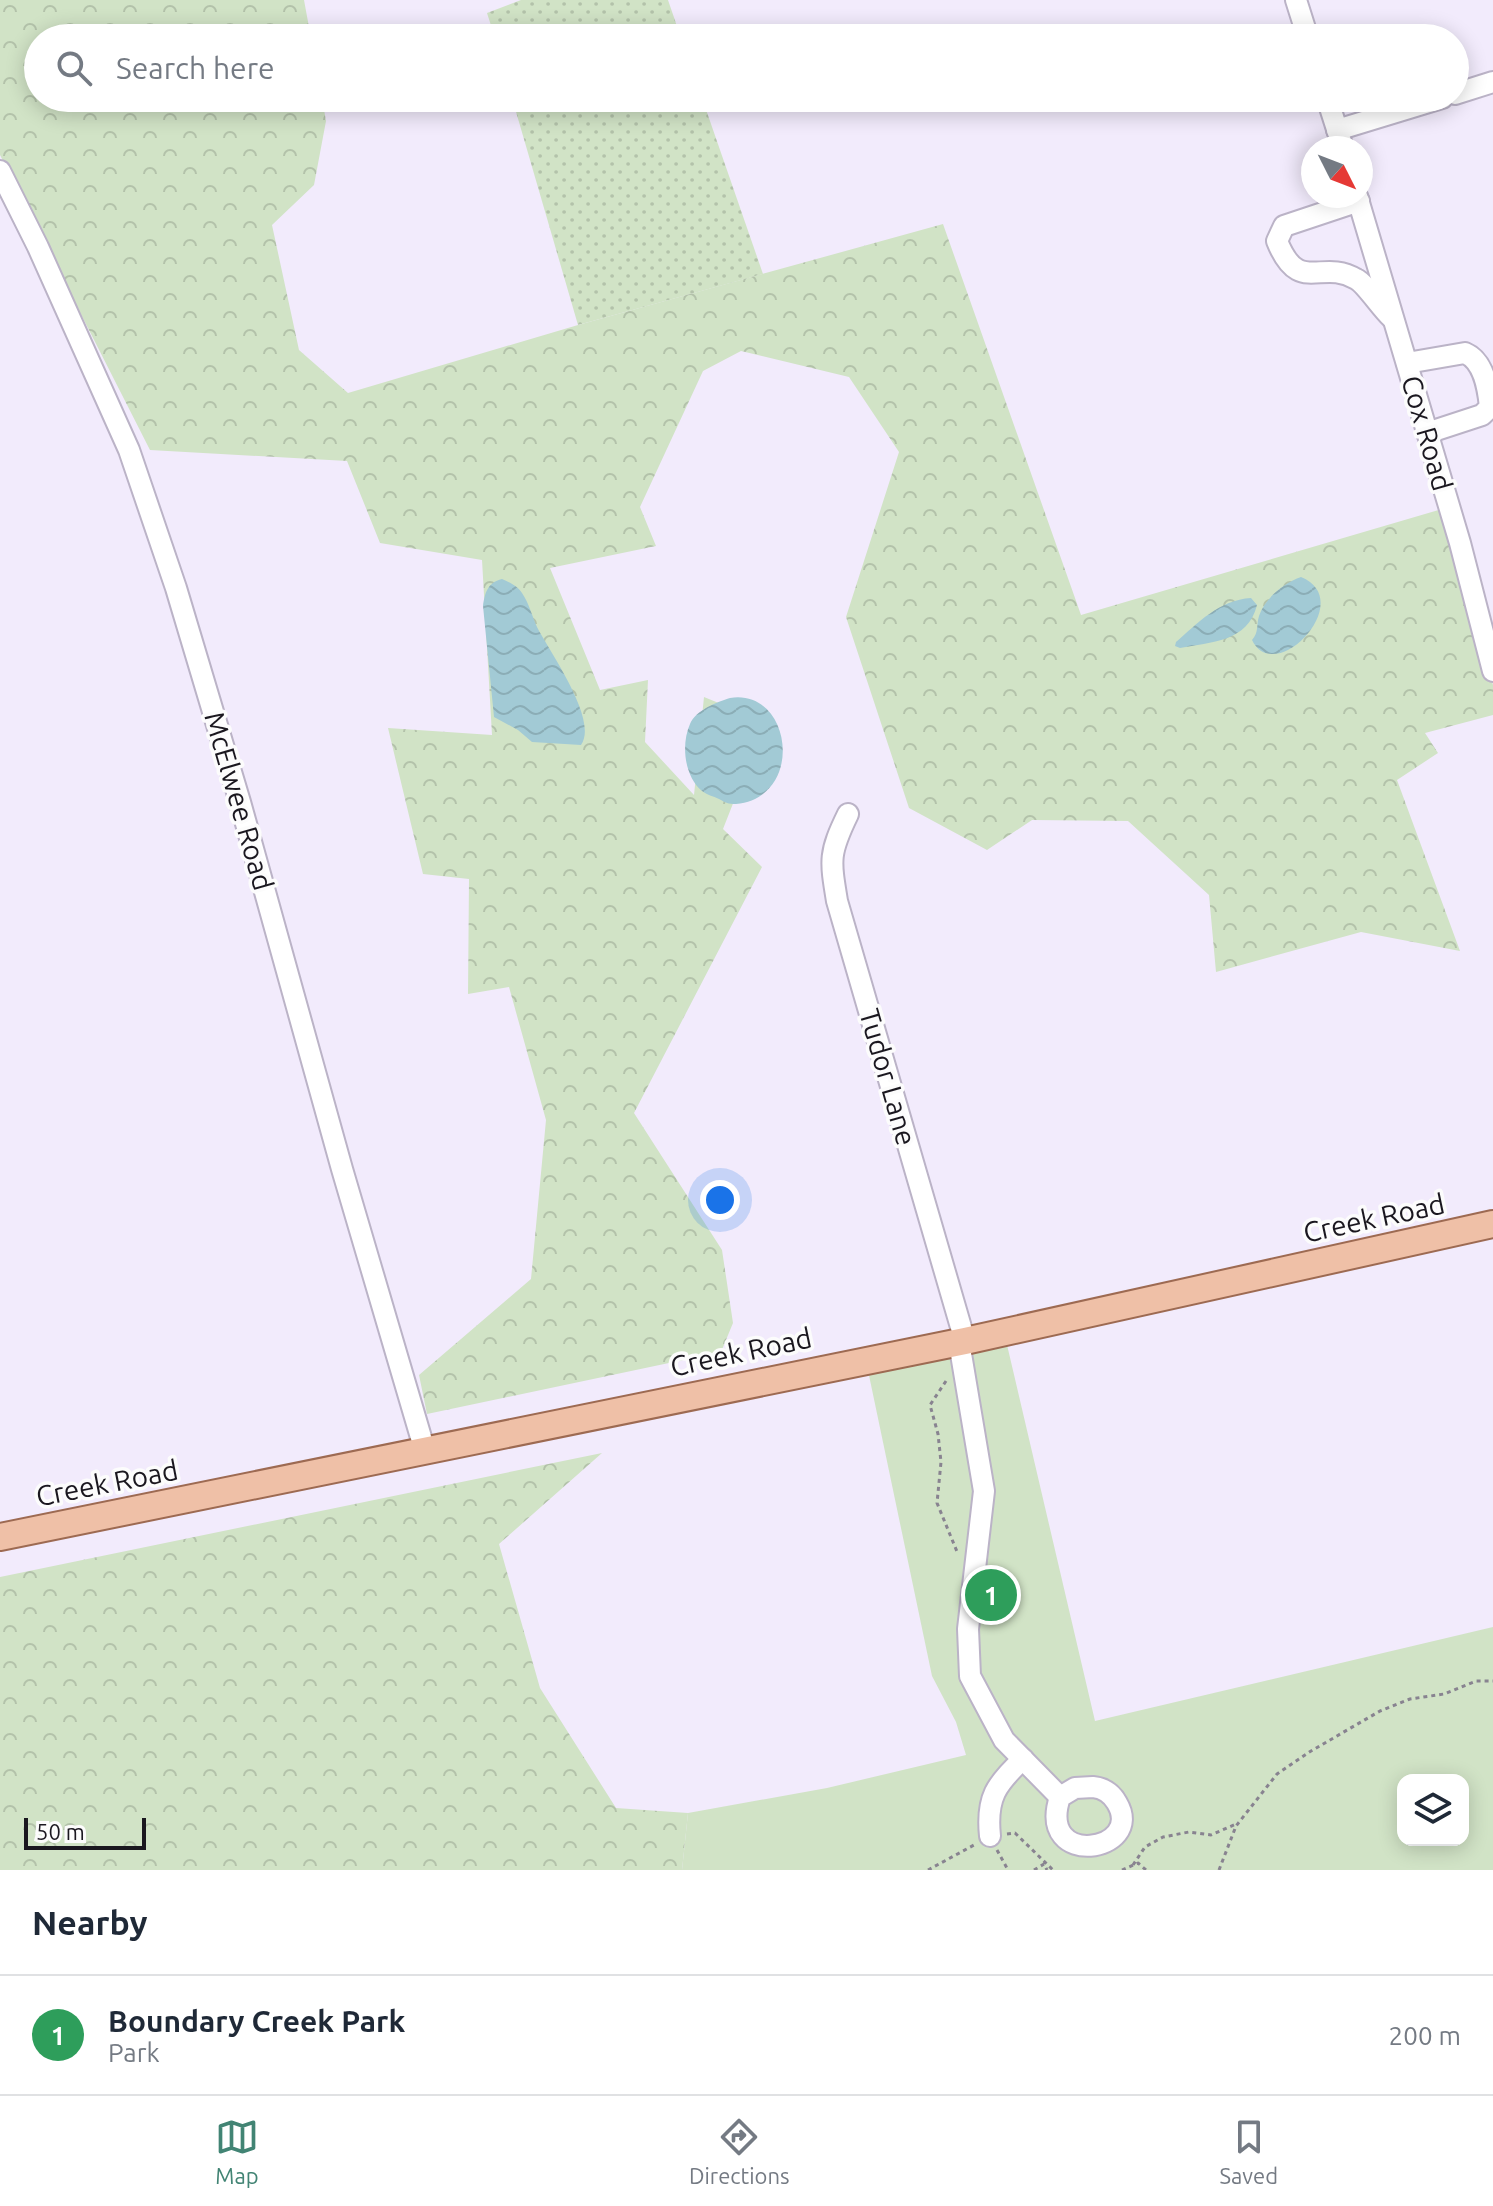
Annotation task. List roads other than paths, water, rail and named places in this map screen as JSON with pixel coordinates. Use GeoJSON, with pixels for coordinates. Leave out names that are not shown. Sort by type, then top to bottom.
{"type":"FeatureCollection","features":[{"type":"Feature","properties":{"kind":"main road","name":"Creek Road"},"geometry":{"type":"LineString","coordinates":[[0,1537],[962,1341],[1493,1224]]}},
{"type":"Feature","properties":{"kind":"street"},"geometry":{"type":"LineString","coordinates":[[1296,0],[1304,24]]}},
{"type":"Feature","properties":{"kind":"street"},"geometry":{"type":"LineString","coordinates":[[1469,90],[1493,82]]}},
{"type":"Feature","properties":{"kind":"street"},"geometry":{"type":"LineString","coordinates":[[1331,112],[1339,136]]}},
{"type":"Feature","properties":{"kind":"street"},"geometry":{"type":"LineString","coordinates":[[1347,136],[1407,112]]}},
{"type":"Feature","properties":{"kind":"street","name":"McElwee Road"},"geometry":{"type":"LineString","coordinates":[[0,171],[38,247],[129,450],[176,588],[425,1451]]}},
{"type":"Feature","properties":{"kind":"street"},"geometry":{"type":"LineString","coordinates":[[1333,208],[1284,226],[1277,241],[1284,258],[1293,269],[1305,273],[1339,273],[1358,279],[1377,305],[1394,319]]}},
{"type":"Feature","properties":{"kind":"street","name":"Cox Road"},"geometry":{"type":"LineString","coordinates":[[1361,208],[1493,671]]}},
{"type":"Feature","properties":{"kind":"street"},"geometry":{"type":"LineString","coordinates":[[1407,363],[1465,353],[1479,363],[1490,407],[1487,411],[1427,433]]}},
{"type":"Feature","properties":{"kind":"street","name":"Tudor Lane"},"geometry":{"type":"LineString","coordinates":[[848,814],[833,846],[830,863],[837,901],[962,1341],[984,1491],[968,1629],[970,1676],[1004,1740],[1060,1797]]}},
{"type":"Feature","properties":{"kind":"street"},"geometry":{"type":"LineString","coordinates":[[990,1836],[988,1821],[992,1791],[1023,1759]]}},
{"type":"Feature","properties":{"kind":"water"},"geometry":{"type":"Polygon","coordinates":[[[1301,577],[1316,588],[1321,603],[1317,620],[1293,647],[1277,654],[1263,652],[1252,640],[1262,609],[1276,592],[1301,577]]]}},
{"type":"Feature","properties":{"kind":"water"},"geometry":{"type":"Polygon","coordinates":[[[502,579],[522,593],[570,686],[583,719],[585,734],[581,745],[532,742],[494,717],[483,606],[488,589],[502,579]]]}},
{"type":"Feature","properties":{"kind":"water"},"geometry":{"type":"Polygon","coordinates":[[[1251,598],[1257,605],[1246,626],[1237,633],[1204,644],[1175,646],[1219,608],[1251,598]]]}},
{"type":"Feature","properties":{"kind":"water"},"geometry":{"type":"Polygon","coordinates":[[[730,698],[751,699],[767,709],[778,725],[782,745],[781,765],[773,783],[758,797],[736,804],[706,794],[696,785],[688,768],[685,750],[687,732],[693,719],[707,707],[730,698]]]}},
{"type":"Feature","properties":{"kind":"place","name":"Boundary Creek Park"},"geometry":{"type":"Point","coordinates":[991,1595]}}]}
